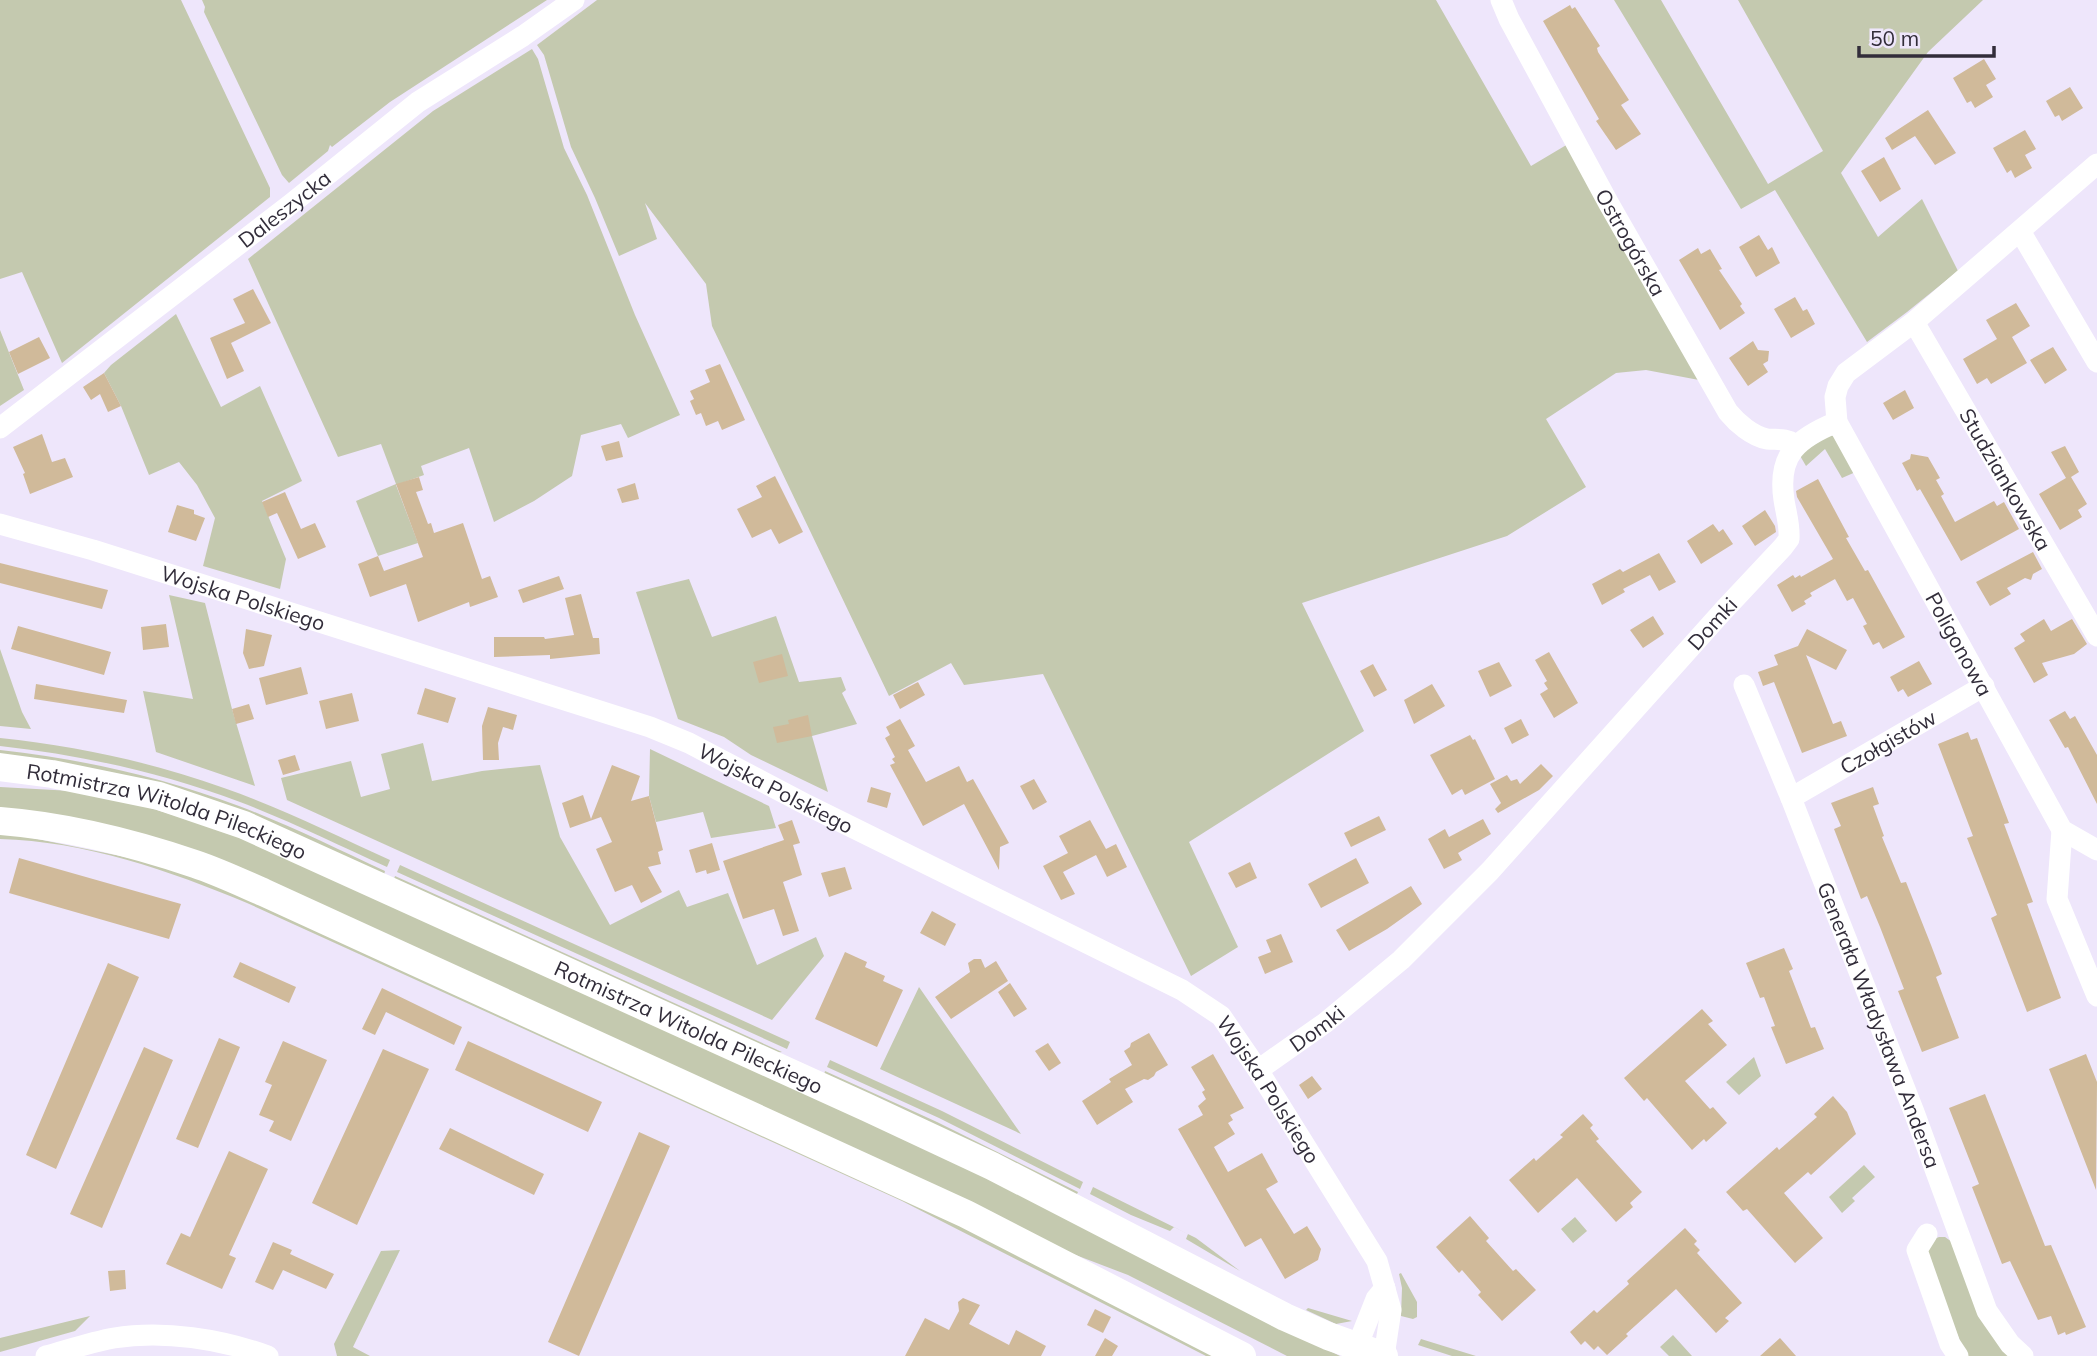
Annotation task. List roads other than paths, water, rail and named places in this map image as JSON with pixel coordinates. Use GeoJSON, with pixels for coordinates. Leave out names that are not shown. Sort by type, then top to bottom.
{"type":"FeatureCollection","features":[{"type":"Feature","properties":{"kind":"main road","name":"Rotmistrza Witolda Pileckiego"},"geometry":{"type":"LineString","coordinates":[[0,767],[52,774],[159,796],[244,825],[881,1114],[992,1167],[1285,1317],[1357,1347]]}},
{"type":"Feature","properties":{"kind":"main road","name":"Rotmistrza Witolda Pileckiego"},"geometry":{"type":"LineString","coordinates":[[0,821],[77,832],[132,845],[195,864],[265,893],[966,1214],[1242,1356]]}},
{"type":"Feature","properties":{"kind":"main road","name":"Wojska Polskiego"},"geometry":{"type":"LineString","coordinates":[[1357,1347],[1384,1356]]}},
{"type":"Feature","properties":{"kind":"street","name":"Daleszycka"},"geometry":{"type":"LineString","coordinates":[[0,428],[291,204],[418,102],[523,36],[574,0]]}},
{"type":"Feature","properties":{"kind":"street","name":"Ostrogórska"},"geometry":{"type":"LineString","coordinates":[[1502,0],[1509,19],[1609,204],[1728,411],[1753,433],[1768,439],[1786,439],[1795,444]]}},
{"type":"Feature","properties":{"kind":"street"},"geometry":{"type":"LineString","coordinates":[[1795,444],[1837,422],[1835,397],[1846,373],[1914,322],[2097,164]]}},
{"type":"Feature","properties":{"kind":"street"},"geometry":{"type":"LineString","coordinates":[[2020,231],[2097,362]]}},
{"type":"Feature","properties":{"kind":"street","name":"Studziankowska"},"geometry":{"type":"LineString","coordinates":[[1914,322],[2097,636]]}},
{"type":"Feature","properties":{"kind":"street","name":"Poligonowa"},"geometry":{"type":"LineString","coordinates":[[1837,422],[2062,830]]}},
{"type":"Feature","properties":{"kind":"street","name":"Domki"},"geometry":{"type":"LineString","coordinates":[[1258,1070],[1325,1023],[1401,960],[1490,871],[1783,547],[1789,539],[1790,528],[1782,475],[1795,444]]}},
{"type":"Feature","properties":{"kind":"street","name":"Wojska Polskiego"},"geometry":{"type":"LineString","coordinates":[[0,524],[93,550],[650,727],[689,743],[807,805],[1182,990],[1221,1016],[1258,1070],[1377,1261],[1391,1310],[1384,1356]]}},
{"type":"Feature","properties":{"kind":"street","name":"Generała Władysława Andersa"},"geometry":{"type":"LineString","coordinates":[[1744,685],[1914,1112],[1987,1311],[2010,1345],[2023,1356]]}},
{"type":"Feature","properties":{"kind":"street","name":"Czołgistów"},"geometry":{"type":"LineString","coordinates":[[1791,798],[1984,686]]}},
{"type":"Feature","properties":{"kind":"street"},"geometry":{"type":"LineString","coordinates":[[2097,850],[2062,830],[2057,899],[2097,996]]}},
{"type":"Feature","properties":{"kind":"street"},"geometry":{"type":"LineString","coordinates":[[1927,1234],[1917,1250],[1950,1344],[1958,1356]]}},
{"type":"Feature","properties":{"kind":"street"},"geometry":{"type":"LineString","coordinates":[[1357,1347],[1376,1299],[1385,1288]]}},
{"type":"Feature","properties":{"kind":"street"},"geometry":{"type":"LineString","coordinates":[[46,1356],[114,1338],[147,1336],[226,1343],[268,1356]]}}]}
